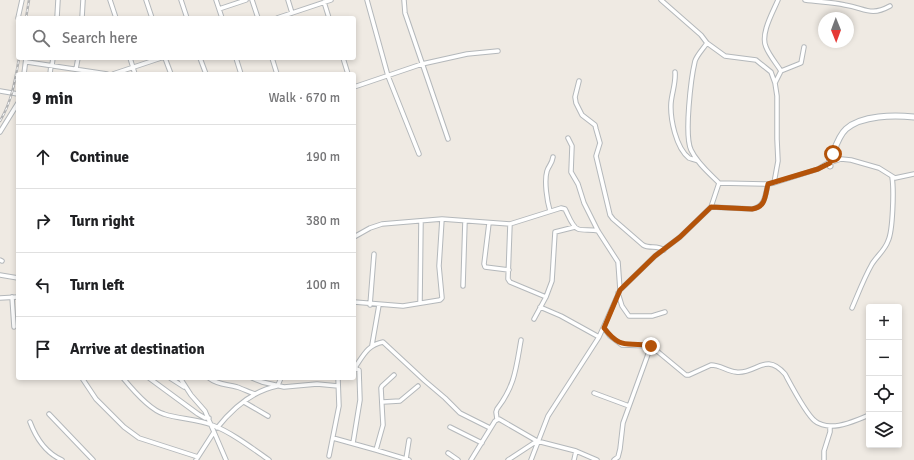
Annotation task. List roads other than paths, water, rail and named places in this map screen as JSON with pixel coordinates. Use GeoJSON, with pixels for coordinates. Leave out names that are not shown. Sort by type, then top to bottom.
{"type":"FeatureCollection","features":[{"type":"Feature","properties":{"kind":"street"},"geometry":{"type":"LineString","coordinates":[[18,16],[22,0]]}},
{"type":"Feature","properties":{"kind":"street"},"geometry":{"type":"LineString","coordinates":[[56,16],[58,0]]}},
{"type":"Feature","properties":{"kind":"street"},"geometry":{"type":"LineString","coordinates":[[82,16],[83,0]]}},
{"type":"Feature","properties":{"kind":"street"},"geometry":{"type":"LineString","coordinates":[[110,0],[115,16]]}},
{"type":"Feature","properties":{"kind":"street"},"geometry":{"type":"LineString","coordinates":[[146,0],[151,16]]}},
{"type":"Feature","properties":{"kind":"street"},"geometry":{"type":"LineString","coordinates":[[181,0],[186,16]]}},
{"type":"Feature","properties":{"kind":"street"},"geometry":{"type":"LineString","coordinates":[[216,0],[221,16]]}},
{"type":"Feature","properties":{"kind":"street"},"geometry":{"type":"LineString","coordinates":[[219,9],[246,0]]}},
{"type":"Feature","properties":{"kind":"street"},"geometry":{"type":"LineString","coordinates":[[252,0],[257,16]]}},
{"type":"Feature","properties":{"kind":"street"},"geometry":{"type":"LineString","coordinates":[[288,0],[292,13]]}},
{"type":"Feature","properties":{"kind":"street"},"geometry":{"type":"LineString","coordinates":[[283,16],[331,0]]}},
{"type":"Feature","properties":{"kind":"street"},"geometry":{"type":"LineString","coordinates":[[367,0],[388,76],[419,154]]}},
{"type":"Feature","properties":{"kind":"street"},"geometry":{"type":"LineString","coordinates":[[404,0],[404,13],[448,139]]}},
{"type":"Feature","properties":{"kind":"street"},"geometry":{"type":"LineString","coordinates":[[661,0],[701,35],[707,44],[725,56],[756,60],[771,72],[775,83],[777,96],[778,161],[774,183]]}},
{"type":"Feature","properties":{"kind":"street"},"geometry":{"type":"LineString","coordinates":[[778,0],[768,25],[764,41],[766,48],[782,71]]}},
{"type":"Feature","properties":{"kind":"street"},"geometry":{"type":"LineString","coordinates":[[805,0],[847,5],[868,12],[880,11],[890,6]]}},
{"type":"Feature","properties":{"kind":"street"},"geometry":{"type":"LineString","coordinates":[[847,5],[848,0]]}},
{"type":"Feature","properties":{"kind":"street"},"geometry":{"type":"LineString","coordinates":[[324,2],[328,16]]}},
{"type":"Feature","properties":{"kind":"street"},"geometry":{"type":"LineString","coordinates":[[707,44],[696,60],[690,98],[688,128],[689,142],[691,150],[698,161],[719,183],[774,183],[830,165],[841,159],[851,160],[879,168],[892,178],[914,174]]}},
{"type":"Feature","properties":{"kind":"street"},"geometry":{"type":"LineString","coordinates":[[775,83],[782,71],[801,63],[804,47]]}},
{"type":"Feature","properties":{"kind":"street"},"geometry":{"type":"LineString","coordinates":[[356,86],[422,64],[467,54],[498,51]]}},
{"type":"Feature","properties":{"kind":"street"},"geometry":{"type":"LineString","coordinates":[[24,72],[26,60],[95,72]]}},
{"type":"Feature","properties":{"kind":"street"},"geometry":{"type":"LineString","coordinates":[[50,72],[52,60]]}},
{"type":"Feature","properties":{"kind":"street"},"geometry":{"type":"LineString","coordinates":[[76,69],[78,60]]}},
{"type":"Feature","properties":{"kind":"street"},"geometry":{"type":"LineString","coordinates":[[131,60],[134,72]]}},
{"type":"Feature","properties":{"kind":"street"},"geometry":{"type":"LineString","coordinates":[[119,72],[154,60]]}},
{"type":"Feature","properties":{"kind":"street"},"geometry":{"type":"LineString","coordinates":[[166,60],[169,72]]}},
{"type":"Feature","properties":{"kind":"street"},"geometry":{"type":"LineString","coordinates":[[201,60],[205,72]]}},
{"type":"Feature","properties":{"kind":"street"},"geometry":{"type":"LineString","coordinates":[[237,60],[240,72]]}},
{"type":"Feature","properties":{"kind":"street"},"geometry":{"type":"LineString","coordinates":[[273,60],[276,72]]}},
{"type":"Feature","properties":{"kind":"street"},"geometry":{"type":"LineString","coordinates":[[344,60],[347,72]]}},
{"type":"Feature","properties":{"kind":"street"},"geometry":{"type":"LineString","coordinates":[[675,72],[671,104],[672,122],[679,147],[689,158],[698,161]]}},
{"type":"Feature","properties":{"kind":"street"},"geometry":{"type":"LineString","coordinates":[[579,81],[575,97],[576,103],[582,115],[595,125],[600,143],[596,156],[610,215],[643,245],[647,247],[660,247],[664,250]]}},
{"type":"Feature","properties":{"kind":"street"},"geometry":{"type":"LineString","coordinates":[[0,92],[16,94]]}},
{"type":"Feature","properties":{"kind":"street"},"geometry":{"type":"LineString","coordinates":[[0,132],[16,106]]}},
{"type":"Feature","properties":{"kind":"street"},"geometry":{"type":"LineString","coordinates":[[830,165],[840,139],[846,130],[858,123],[880,116],[914,117]]}},
{"type":"Feature","properties":{"kind":"street"},"geometry":{"type":"LineString","coordinates":[[568,138],[572,146],[570,172],[578,184],[584,203],[598,231],[618,262],[619,291],[622,306],[629,316],[652,316],[665,312]]}},
{"type":"Feature","properties":{"kind":"street"},"geometry":{"type":"LineString","coordinates":[[550,211],[546,178],[548,170],[553,162],[553,157]]}},
{"type":"Feature","properties":{"kind":"street"},"geometry":{"type":"LineString","coordinates":[[852,308],[873,262],[888,243],[891,234],[892,178]]}},
{"type":"Feature","properties":{"kind":"street"},"geometry":{"type":"LineString","coordinates":[[531,460],[537,441],[548,416],[599,337],[619,291],[680,237],[711,207],[719,183]]}},
{"type":"Feature","properties":{"kind":"street"},"geometry":{"type":"LineString","coordinates":[[711,207],[758,208],[763,203],[768,184]]}},
{"type":"Feature","properties":{"kind":"street"},"geometry":{"type":"LineString","coordinates":[[356,236],[370,228],[382,224],[442,219],[510,224],[561,208],[565,209],[575,227]]}},
{"type":"Feature","properties":{"kind":"street"},"geometry":{"type":"LineString","coordinates":[[356,302],[403,306],[436,302],[442,298],[439,266],[442,219]]}},
{"type":"Feature","properties":{"kind":"street"},"geometry":{"type":"LineString","coordinates":[[420,221],[420,303]]}},
{"type":"Feature","properties":{"kind":"street"},"geometry":{"type":"LineString","coordinates":[[463,286],[465,221]]}},
{"type":"Feature","properties":{"kind":"street"},"geometry":{"type":"LineString","coordinates":[[489,223],[484,264],[485,268],[509,270]]}},
{"type":"Feature","properties":{"kind":"street"},"geometry":{"type":"LineString","coordinates":[[510,224],[508,279],[512,284],[546,297]]}},
{"type":"Feature","properties":{"kind":"street"},"geometry":{"type":"LineString","coordinates":[[534,319],[546,297],[552,281],[555,232],[575,227],[578,229],[592,229],[598,231]]}},
{"type":"Feature","properties":{"kind":"street"},"geometry":{"type":"LineString","coordinates":[[370,304],[374,254]]}},
{"type":"Feature","properties":{"kind":"street"},"geometry":{"type":"LineString","coordinates":[[0,275],[16,278]]}},
{"type":"Feature","properties":{"kind":"street"},"geometry":{"type":"LineString","coordinates":[[12,297],[14,327]]}},
{"type":"Feature","properties":{"kind":"street"},"geometry":{"type":"LineString","coordinates":[[0,298],[16,297]]}},
{"type":"Feature","properties":{"kind":"street"},"geometry":{"type":"LineString","coordinates":[[356,366],[372,345],[379,305]]}},
{"type":"Feature","properties":{"kind":"street"},"geometry":{"type":"LineString","coordinates":[[540,307],[561,316],[599,337]]}},
{"type":"Feature","properties":{"kind":"street"},"geometry":{"type":"LineString","coordinates":[[604,328],[610,336],[622,344],[651,346],[686,375],[689,375],[711,364],[730,371],[744,373],[763,364],[773,365],[780,368],[815,421],[830,426],[866,417]]}},
{"type":"Feature","properties":{"kind":"street"},"geometry":{"type":"LineString","coordinates":[[471,460],[497,419],[497,409],[510,391],[521,340]]}},
{"type":"Feature","properties":{"kind":"street"},"geometry":{"type":"LineString","coordinates":[[372,345],[383,342],[420,377],[446,398],[460,413],[490,428]]}},
{"type":"Feature","properties":{"kind":"street"},"geometry":{"type":"LineString","coordinates":[[614,460],[618,457],[623,423],[651,346]]}},
{"type":"Feature","properties":{"kind":"street"},"geometry":{"type":"LineString","coordinates":[[353,443],[360,400],[359,370],[356,368]]}},
{"type":"Feature","properties":{"kind":"street"},"geometry":{"type":"LineString","coordinates":[[376,450],[383,425],[382,386],[394,375]]}},
{"type":"Feature","properties":{"kind":"street"},"geometry":{"type":"LineString","coordinates":[[83,380],[96,399],[124,427],[139,438],[197,458],[214,432]]}},
{"type":"Feature","properties":{"kind":"street"},"geometry":{"type":"LineString","coordinates":[[126,380],[148,404],[163,414],[212,425],[269,460]]}},
{"type":"Feature","properties":{"kind":"street"},"geometry":{"type":"LineString","coordinates":[[152,380],[198,414],[205,418],[209,418]]}},
{"type":"Feature","properties":{"kind":"street"},"geometry":{"type":"LineString","coordinates":[[173,380],[185,387]]}},
{"type":"Feature","properties":{"kind":"street"},"geometry":{"type":"LineString","coordinates":[[181,380],[209,418],[226,460]]}},
{"type":"Feature","properties":{"kind":"street"},"geometry":{"type":"LineString","coordinates":[[212,380],[220,384],[237,387],[255,394]]}},
{"type":"Feature","properties":{"kind":"street"},"geometry":{"type":"LineString","coordinates":[[257,380],[278,385],[292,386],[317,384],[338,386]]}},
{"type":"Feature","properties":{"kind":"street"},"geometry":{"type":"LineString","coordinates":[[278,385],[280,380]]}},
{"type":"Feature","properties":{"kind":"street"},"geometry":{"type":"LineString","coordinates":[[329,456],[339,406],[338,380]]}},
{"type":"Feature","properties":{"kind":"street"},"geometry":{"type":"LineString","coordinates":[[217,428],[227,415],[255,394],[267,388],[278,385]]}},
{"type":"Feature","properties":{"kind":"street"},"geometry":{"type":"LineString","coordinates":[[383,402],[400,401],[418,386]]}},
{"type":"Feature","properties":{"kind":"street"},"geometry":{"type":"LineString","coordinates":[[594,393],[629,406]]}},
{"type":"Feature","properties":{"kind":"street"},"geometry":{"type":"LineString","coordinates":[[244,402],[268,416]]}},
{"type":"Feature","properties":{"kind":"street"},"geometry":{"type":"LineString","coordinates":[[49,414],[93,460]]}},
{"type":"Feature","properties":{"kind":"street"},"geometry":{"type":"LineString","coordinates":[[497,419],[537,441],[576,451],[597,460]]}},
{"type":"Feature","properties":{"kind":"street"},"geometry":{"type":"LineString","coordinates":[[30,422],[34,433],[44,447],[57,458],[62,460]]}},
{"type":"Feature","properties":{"kind":"street"},"geometry":{"type":"LineString","coordinates":[[824,460],[824,451],[830,432],[830,426]]}},
{"type":"Feature","properties":{"kind":"street"},"geometry":{"type":"LineString","coordinates":[[450,427],[482,443]]}},
{"type":"Feature","properties":{"kind":"street"},"geometry":{"type":"LineString","coordinates":[[333,438],[408,460],[409,440]]}},
{"type":"Feature","properties":{"kind":"street"},"geometry":{"type":"LineString","coordinates":[[508,460],[537,441]]}},
{"type":"Feature","properties":{"kind":"street"},"geometry":{"type":"LineString","coordinates":[[574,460],[576,451]]}},
{"type":"Feature","properties":{"kind":"street"},"geometry":{"type":"LineString","coordinates":[[448,453],[458,460]]}},
{"type":"Feature","properties":{"kind":"railway"},"geometry":{"type":"LineString","coordinates":[[26,16],[29,0]]}},
{"type":"Feature","properties":{"kind":"railway"},"geometry":{"type":"LineString","coordinates":[[16,72],[19,60]]}},
{"type":"Feature","properties":{"kind":"railway"},"geometry":{"type":"LineString","coordinates":[[0,121],[10,98],[16,73]]}}]}
